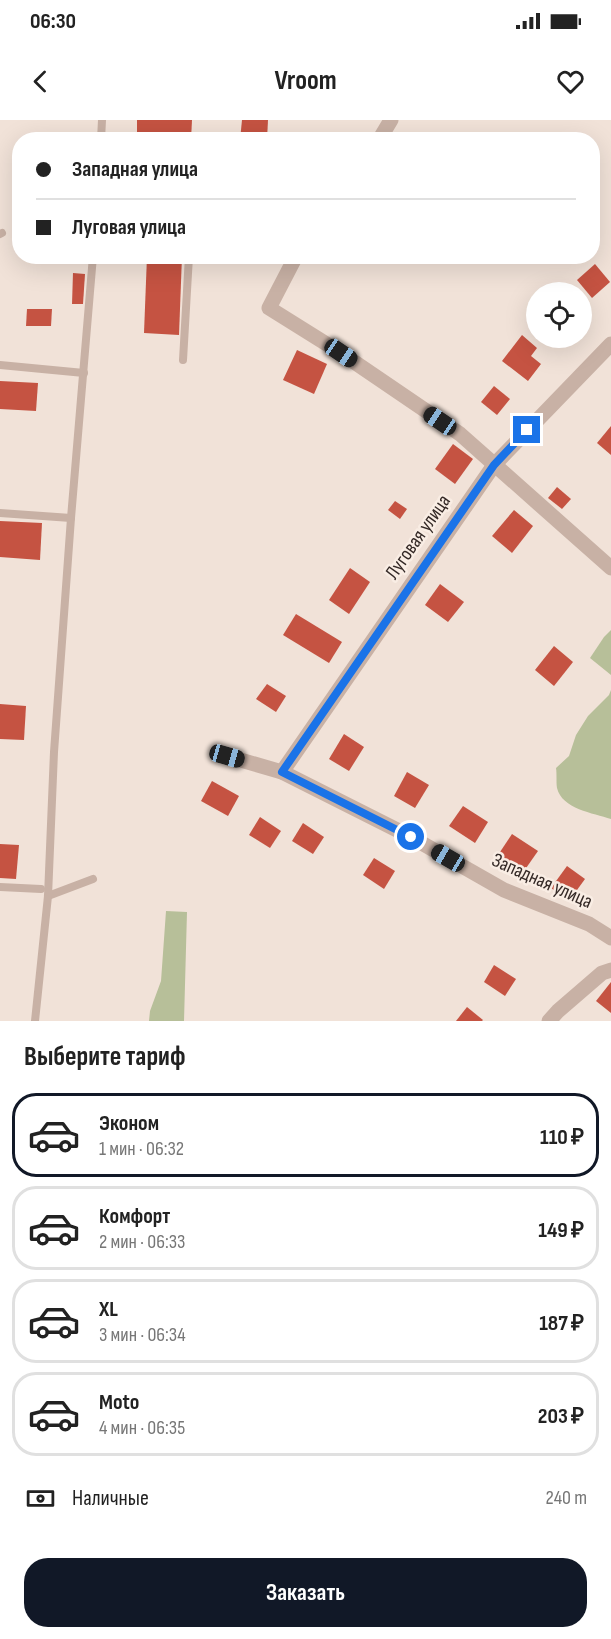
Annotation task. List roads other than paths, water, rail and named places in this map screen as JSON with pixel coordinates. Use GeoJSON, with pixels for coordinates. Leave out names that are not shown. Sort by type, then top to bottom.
{"type":"FeatureCollection","features":[{"type":"Feature","properties":{"kind":"street"},"geometry":{"type":"LineString","coordinates":[[292,264],[269,308],[341,353],[460,434],[611,568]]}},
{"type":"Feature","properties":{"kind":"street","name":"Луговая улица"},"geometry":{"type":"LineString","coordinates":[[282,772],[494,465],[611,344]]}},
{"type":"Feature","properties":{"kind":"street","name":"Западная улица"},"geometry":{"type":"LineString","coordinates":[[227,756],[282,772],[411,837],[504,890],[589,924],[611,938]]}},
{"type":"Feature","properties":{"kind":"street"},"geometry":{"type":"LineString","coordinates":[[549,1021],[602,973],[611,970]]}},
{"type":"Feature","properties":{"kind":"lane"},"geometry":{"type":"LineString","coordinates":[[34,1021],[48,896],[54,752],[92,264]]}},
{"type":"Feature","properties":{"kind":"lane"},"geometry":{"type":"LineString","coordinates":[[183,360],[189,264]]}},
{"type":"Feature","properties":{"kind":"lane"},"geometry":{"type":"LineString","coordinates":[[0,365],[84,373]]}},
{"type":"Feature","properties":{"kind":"lane"},"geometry":{"type":"LineString","coordinates":[[0,513],[71,518]]}},
{"type":"Feature","properties":{"kind":"lane"},"geometry":{"type":"LineString","coordinates":[[48,896],[93,879]]}},
{"type":"Feature","properties":{"kind":"lane"},"geometry":{"type":"LineString","coordinates":[[0,887],[41,889]]}}]}
